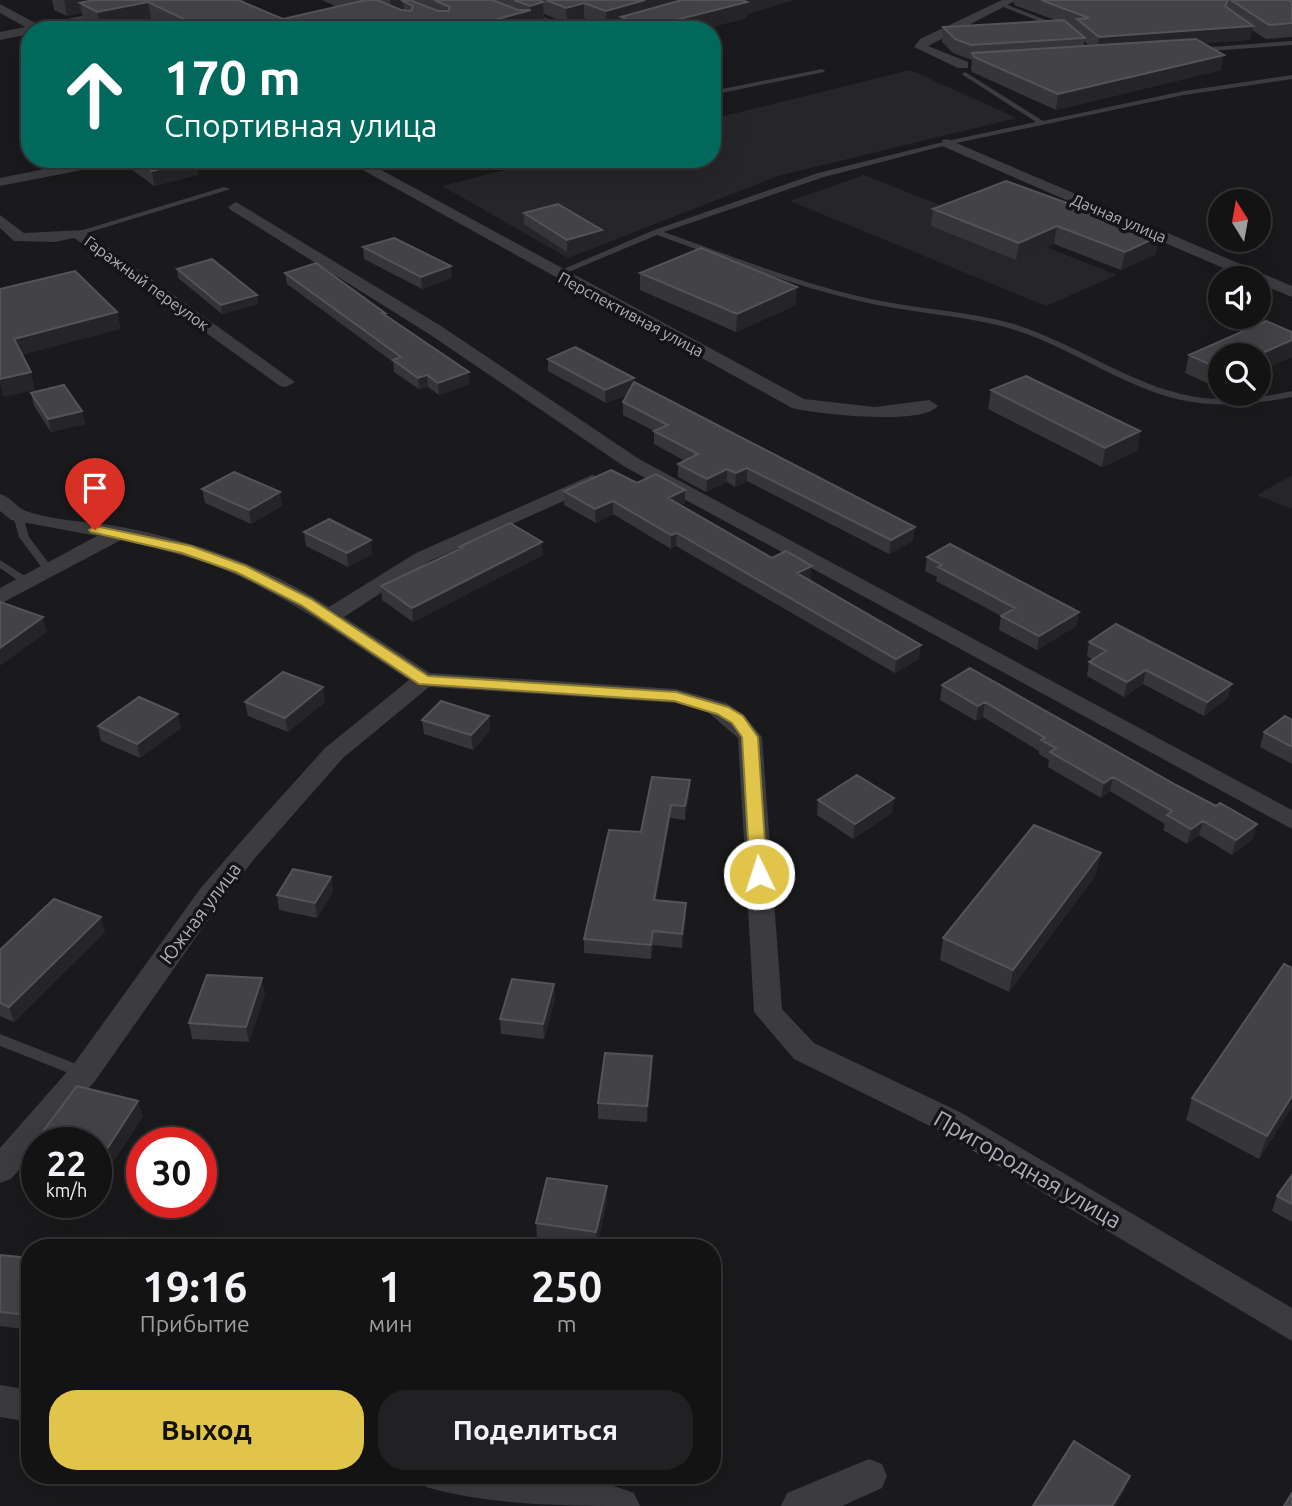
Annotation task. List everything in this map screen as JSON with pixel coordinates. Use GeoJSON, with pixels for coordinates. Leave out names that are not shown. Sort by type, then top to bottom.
{"type":"FeatureCollection","features":[{"type":"Feature","properties":{"kind":"street"},"geometry":{"type":"LineString","coordinates":[[75,21],[174,0]]}},
{"type":"Feature","properties":{"kind":"street"},"geometry":{"type":"LineString","coordinates":[[968,68],[920,47],[924,42],[1006,2]]}},
{"type":"Feature","properties":{"kind":"street"},"geometry":{"type":"LineString","coordinates":[[0,8],[21,22]]}},
{"type":"Feature","properties":{"kind":"street"},"geometry":{"type":"LineString","coordinates":[[643,21],[665,15]]}},
{"type":"Feature","properties":{"kind":"street"},"geometry":{"type":"LineString","coordinates":[[0,36],[21,32]]}},
{"type":"Feature","properties":{"kind":"street","name":"Дачная улица"},"geometry":{"type":"LineString","coordinates":[[947,143],[1292,292]]}},
{"type":"Feature","properties":{"kind":"street"},"geometry":{"type":"LineString","coordinates":[[0,182],[72,168]]}},
{"type":"Feature","properties":{"kind":"street","name":"Перспективная улица"},"geometry":{"type":"LineString","coordinates":[[366,168],[556,274],[799,404],[875,413],[929,406]]}},
{"type":"Feature","properties":{"kind":"street"},"geometry":{"type":"LineString","coordinates":[[231,198],[435,330],[632,463],[1292,821]]}},
{"type":"Feature","properties":{"kind":"street","name":"Гаражный переулок"},"geometry":{"type":"LineString","coordinates":[[0,219],[20,238],[37,239],[77,233],[286,382]]}},
{"type":"Feature","properties":{"kind":"street"},"geometry":{"type":"LineString","coordinates":[[330,617],[423,557],[632,463]]}},
{"type":"Feature","properties":{"kind":"street"},"geometry":{"type":"LineString","coordinates":[[0,500],[18,516],[118,533],[186,549],[241,569],[330,617],[424,680]]}},
{"type":"Feature","properties":{"kind":"street"},"geometry":{"type":"LineString","coordinates":[[0,597],[118,533]]}},
{"type":"Feature","properties":{"kind":"street","name":"Пригородная улица"},"geometry":{"type":"LineString","coordinates":[[424,680],[676,696],[704,702],[737,719],[750,737],[768,1012],[804,1051],[949,1121],[1292,1326]]}},
{"type":"Feature","properties":{"kind":"street","name":"Южная улица"},"geometry":{"type":"LineString","coordinates":[[0,1170],[84,1073],[210,896],[246,852],[334,753],[424,680]]}},
{"type":"Feature","properties":{"kind":"street"},"geometry":{"type":"LineString","coordinates":[[0,1401],[21,1404]]}},
{"type":"Feature","properties":{"kind":"street"},"geometry":{"type":"LineString","coordinates":[[800,1506],[869,1476]]}},
{"type":"Feature","properties":{"kind":"street"},"geometry":{"type":"LineString","coordinates":[[492,1484],[621,1506]]}},
{"type":"Feature","properties":{"kind":"lane"},"geometry":{"type":"LineString","coordinates":[[1006,2],[1063,29]]}},
{"type":"Feature","properties":{"kind":"lane"},"geometry":{"type":"LineString","coordinates":[[521,9],[551,21]]}},
{"type":"Feature","properties":{"kind":"lane"},"geometry":{"type":"LineString","coordinates":[[1256,38],[1266,45]]}},
{"type":"Feature","properties":{"kind":"lane"},"geometry":{"type":"LineString","coordinates":[[1188,50],[1292,44]]}},
{"type":"Feature","properties":{"kind":"lane"},"geometry":{"type":"LineString","coordinates":[[968,68],[1044,124]]}},
{"type":"Feature","properties":{"kind":"lane"},"geometry":{"type":"LineString","coordinates":[[721,91],[822,71]]}},
{"type":"Feature","properties":{"kind":"lane"},"geometry":{"type":"LineString","coordinates":[[556,274],[657,232],[821,175],[947,143],[1184,93],[1292,77]]}},
{"type":"Feature","properties":{"kind":"lane"},"geometry":{"type":"LineString","coordinates":[[77,233],[231,198]]}},
{"type":"Feature","properties":{"kind":"lane"},"geometry":{"type":"LineString","coordinates":[[657,232],[796,282],[862,300],[968,315],[1013,327],[1182,397],[1214,401],[1271,399],[1292,394]]}},
{"type":"Feature","properties":{"kind":"lane"},"geometry":{"type":"LineString","coordinates":[[18,516],[24,537],[49,570]]}},
{"type":"Feature","properties":{"kind":"lane"},"geometry":{"type":"LineString","coordinates":[[0,563],[27,582]]}},
{"type":"Feature","properties":{"kind":"lane"},"geometry":{"type":"LineString","coordinates":[[0,1040],[84,1073]]}},
{"type":"Feature","properties":{"kind":"shaded area"},"geometry":{"type":"Polygon","coordinates":[[[910,70],[1017,118],[778,176],[568,258],[442,186],[513,168],[721,168],[721,117],[910,70]]]}},
{"type":"Feature","properties":{"kind":"shaded area"},"geometry":{"type":"Polygon","coordinates":[[[864,175],[1117,275],[1046,306],[790,201],[864,175]]]}},
{"type":"Feature","properties":{"kind":"shaded area"},"geometry":{"type":"Polygon","coordinates":[[[1292,475],[1292,509],[1257,495],[1292,475]]]}},
{"type":"Feature","properties":{"kind":"building"},"geometry":{"type":"Polygon","coordinates":[[[94,0],[238,0],[283,19],[366,0],[377,0],[401,10],[411,11],[413,6],[403,1],[410,0],[438,11],[448,11],[450,7],[434,0],[492,0],[518,10],[531,10],[490,21],[188,21],[148,2],[97,12],[80,3],[94,0]]]}},
{"type":"Feature","properties":{"kind":"building"},"geometry":{"type":"Polygon","coordinates":[[[514,0],[539,0],[543,2],[530,6],[514,0]]]}},
{"type":"Feature","properties":{"kind":"building"},"geometry":{"type":"Polygon","coordinates":[[[546,0],[645,0],[606,11],[584,3],[566,8],[546,0]]]}},
{"type":"Feature","properties":{"kind":"building"},"geometry":{"type":"Polygon","coordinates":[[[682,0],[747,2],[672,21],[632,21],[621,17],[682,0]]]}},
{"type":"Feature","properties":{"kind":"building"},"geometry":{"type":"Polygon","coordinates":[[[1041,0],[1228,0],[1225,6],[1253,26],[1099,37],[1077,19],[1089,18],[1041,0]]]}},
{"type":"Feature","properties":{"kind":"building"},"geometry":{"type":"Polygon","coordinates":[[[1231,0],[1289,0],[1292,2],[1292,23],[1269,25],[1231,0]]]}},
{"type":"Feature","properties":{"kind":"building"},"geometry":{"type":"Polygon","coordinates":[[[1064,20],[1085,38],[971,45],[955,39],[943,27],[1064,20]]]}},
{"type":"Feature","properties":{"kind":"building"},"geometry":{"type":"Polygon","coordinates":[[[1196,39],[1224,55],[1058,94],[974,57],[972,53],[1196,39]]]}},
{"type":"Feature","properties":{"kind":"building"},"geometry":{"type":"Polygon","coordinates":[[[1006,181],[1159,236],[1125,252],[1057,226],[1019,243],[933,209],[1006,181]]]}},
{"type":"Feature","properties":{"kind":"building"},"geometry":{"type":"Polygon","coordinates":[[[558,204],[602,230],[567,240],[524,213],[558,204]]]}},
{"type":"Feature","properties":{"kind":"building"},"geometry":{"type":"Polygon","coordinates":[[[394,238],[451,266],[421,277],[363,247],[394,238]]]}},
{"type":"Feature","properties":{"kind":"building"},"geometry":{"type":"Polygon","coordinates":[[[701,248],[797,287],[737,314],[640,273],[701,248]]]}},
{"type":"Feature","properties":{"kind":"building"},"geometry":{"type":"Polygon","coordinates":[[[212,259],[257,295],[221,305],[177,269],[212,259]]]}},
{"type":"Feature","properties":{"kind":"building"},"geometry":{"type":"Polygon","coordinates":[[[316,263],[385,313],[382,313],[469,372],[438,383],[427,375],[418,378],[393,360],[401,357],[285,273],[316,263]]]}},
{"type":"Feature","properties":{"kind":"building"},"geometry":{"type":"Polygon","coordinates":[[[75,271],[117,312],[14,339],[31,372],[0,379],[0,289],[75,271]]]}},
{"type":"Feature","properties":{"kind":"building"},"geometry":{"type":"Polygon","coordinates":[[[1271,323],[1292,332],[1292,340],[1271,349],[1271,343],[1216,343],[1248,329],[1271,329],[1271,323]]]}},
{"type":"Feature","properties":{"kind":"building"},"geometry":{"type":"Polygon","coordinates":[[[575,347],[634,378],[605,390],[548,359],[575,347]]]}},
{"type":"Feature","properties":{"kind":"building"},"geometry":{"type":"Polygon","coordinates":[[[1208,347],[1208,364],[1189,355],[1208,347]]]}},
{"type":"Feature","properties":{"kind":"building"},"geometry":{"type":"Polygon","coordinates":[[[1026,376],[1140,431],[1105,448],[991,390],[1026,376]]]}},
{"type":"Feature","properties":{"kind":"building"},"geometry":{"type":"Polygon","coordinates":[[[634,382],[915,527],[891,540],[747,468],[736,473],[727,469],[707,479],[678,464],[698,454],[654,431],[668,425],[623,402],[634,382]]]}},
{"type":"Feature","properties":{"kind":"building"},"geometry":{"type":"Polygon","coordinates":[[[64,385],[82,411],[48,419],[31,393],[64,385]]]}},
{"type":"Feature","properties":{"kind":"building"},"geometry":{"type":"Polygon","coordinates":[[[611,470],[637,483],[656,474],[685,490],[668,498],[772,558],[786,551],[812,566],[797,573],[921,645],[896,659],[677,533],[671,535],[613,501],[595,509],[564,491],[611,470]]]}},
{"type":"Feature","properties":{"kind":"building"},"geometry":{"type":"Polygon","coordinates":[[[234,472],[280,492],[249,510],[202,489],[234,472]]]}},
{"type":"Feature","properties":{"kind":"building"},"geometry":{"type":"Polygon","coordinates":[[[329,519],[371,540],[347,553],[304,532],[329,519]]]}},
{"type":"Feature","properties":{"kind":"building"},"geometry":{"type":"Polygon","coordinates":[[[510,523],[542,542],[412,608],[381,586],[462,548],[459,547],[510,523]]]}},
{"type":"Feature","properties":{"kind":"building"},"geometry":{"type":"Polygon","coordinates":[[[950,544],[1079,612],[1039,636],[1001,616],[1015,608],[938,567],[942,565],[927,557],[950,544]]]}},
{"type":"Feature","properties":{"kind":"building"},"geometry":{"type":"Polygon","coordinates":[[[0,602],[43,617],[0,648],[0,602]]]}},
{"type":"Feature","properties":{"kind":"building"},"geometry":{"type":"Polygon","coordinates":[[[1116,624],[1232,684],[1207,702],[1146,670],[1127,682],[1089,662],[1106,651],[1089,642],[1116,624]]]}},
{"type":"Feature","properties":{"kind":"building"},"geometry":{"type":"Polygon","coordinates":[[[970,668],[1176,785],[1216,806],[1220,803],[1257,824],[1236,840],[1203,821],[1191,829],[1167,815],[1172,811],[1113,777],[1104,783],[1050,752],[1056,748],[1041,740],[1045,738],[985,702],[978,706],[942,685],[970,668]]]}},
{"type":"Feature","properties":{"kind":"building"},"geometry":{"type":"Polygon","coordinates":[[[283,672],[323,687],[285,718],[245,702],[283,672]]]}},
{"type":"Feature","properties":{"kind":"building"},"geometry":{"type":"Polygon","coordinates":[[[139,697],[178,714],[137,744],[98,726],[139,697]]]}},
{"type":"Feature","properties":{"kind":"building"},"geometry":{"type":"Polygon","coordinates":[[[441,701],[489,716],[471,735],[422,720],[441,701]]]}},
{"type":"Feature","properties":{"kind":"building"},"geometry":{"type":"Polygon","coordinates":[[[1285,716],[1292,720],[1292,747],[1264,732],[1285,716]]]}},
{"type":"Feature","properties":{"kind":"building"},"geometry":{"type":"Polygon","coordinates":[[[857,775],[894,798],[855,824],[818,800],[857,775]]]}},
{"type":"Feature","properties":{"kind":"building"},"geometry":{"type":"Polygon","coordinates":[[[652,777],[690,780],[685,806],[671,805],[654,900],[686,903],[682,934],[653,931],[651,945],[584,939],[609,830],[641,832],[652,777]]]}},
{"type":"Feature","properties":{"kind":"building"},"geometry":{"type":"Polygon","coordinates":[[[1034,825],[1101,853],[1013,970],[943,938],[1034,825]]]}},
{"type":"Feature","properties":{"kind":"building"},"geometry":{"type":"Polygon","coordinates":[[[293,869],[331,877],[315,903],[277,895],[293,869]]]}},
{"type":"Feature","properties":{"kind":"building"},"geometry":{"type":"Polygon","coordinates":[[[54,899],[101,917],[9,1007],[0,1003],[0,950],[54,899]]]}},
{"type":"Feature","properties":{"kind":"building"},"geometry":{"type":"Polygon","coordinates":[[[1284,964],[1292,968],[1292,1096],[1267,1136],[1192,1098],[1284,964]]]}},
{"type":"Feature","properties":{"kind":"building"},"geometry":{"type":"Polygon","coordinates":[[[207,975],[262,978],[246,1027],[189,1023],[207,975]]]}},
{"type":"Feature","properties":{"kind":"building"},"geometry":{"type":"Polygon","coordinates":[[[512,979],[554,984],[543,1024],[500,1019],[512,979]]]}},
{"type":"Feature","properties":{"kind":"building"},"geometry":{"type":"Polygon","coordinates":[[[605,1053],[652,1056],[647,1106],[598,1103],[605,1053]]]}},
{"type":"Feature","properties":{"kind":"building"},"geometry":{"type":"Polygon","coordinates":[[[77,1086],[138,1101],[112,1141],[112,1127],[46,1127],[77,1086]]]}},
{"type":"Feature","properties":{"kind":"building"},"geometry":{"type":"Polygon","coordinates":[[[1292,1175],[1292,1204],[1277,1196],[1292,1175]]]}},
{"type":"Feature","properties":{"kind":"building"},"geometry":{"type":"Polygon","coordinates":[[[547,1178],[607,1186],[596,1232],[536,1223],[547,1178]]]}},
{"type":"Feature","properties":{"kind":"building"},"geometry":{"type":"Polygon","coordinates":[[[0,1255],[21,1257],[21,1314],[0,1312],[0,1255]]]}},
{"type":"Feature","properties":{"kind":"building"},"geometry":{"type":"Polygon","coordinates":[[[1074,1441],[1130,1476],[1112,1506],[1033,1506],[1074,1441]]]}},
{"type":"Feature","properties":{"kind":"building"},"geometry":{"type":"Polygon","coordinates":[[[1292,1493],[1292,1506],[1284,1506],[1292,1493]]]}},
{"type":"Feature","properties":{"kind":"route"},"geometry":{"type":"LineString","coordinates":[[95,530],[186,549],[241,569],[306,602],[424,680],[676,696],[704,702],[723,710],[737,719],[750,737],[759,874]]}}]}
